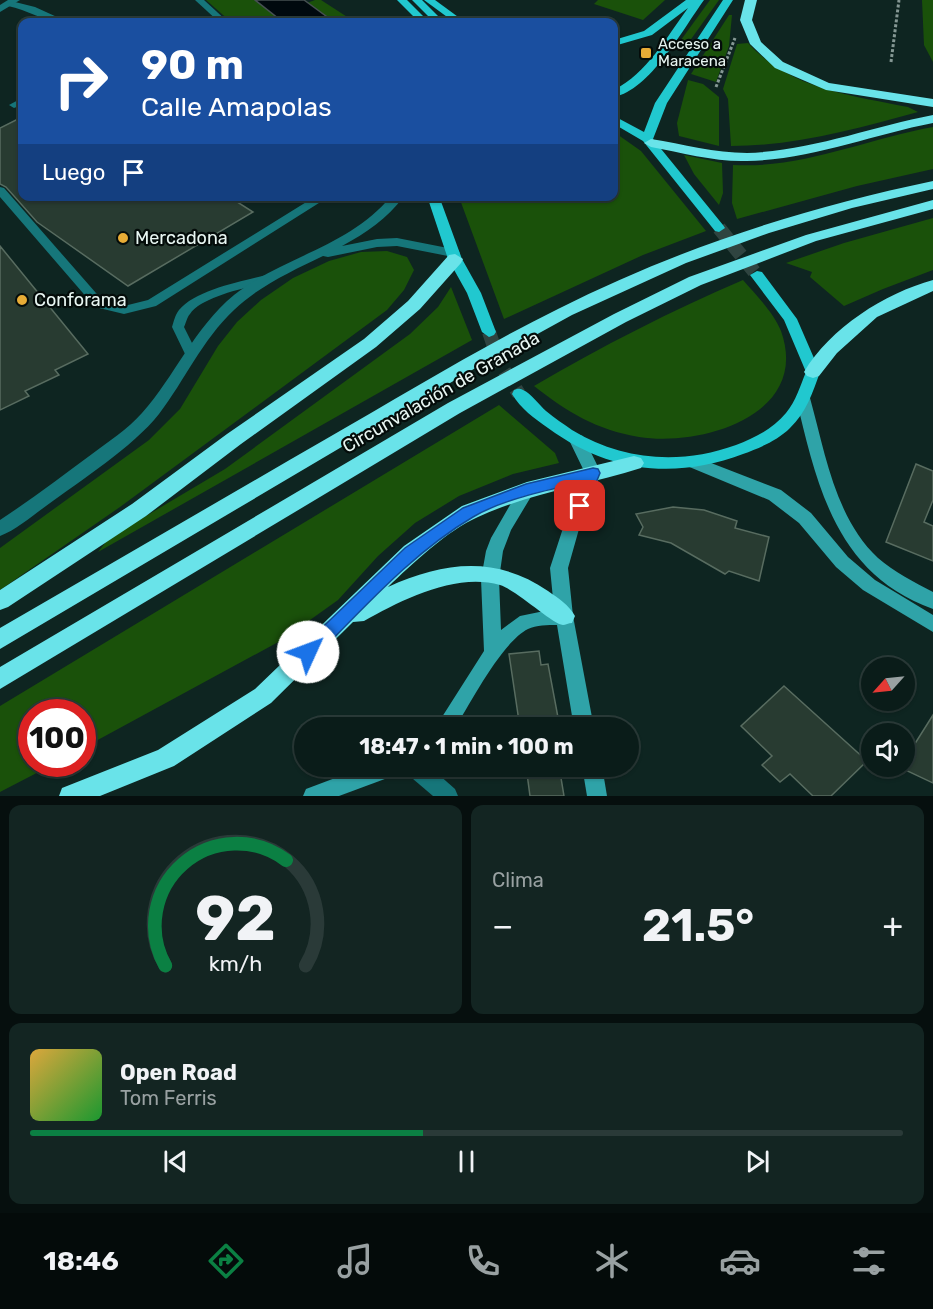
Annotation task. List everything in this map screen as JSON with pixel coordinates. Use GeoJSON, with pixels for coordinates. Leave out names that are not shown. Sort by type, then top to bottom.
{"type":"FeatureCollection","features":[{"type":"Feature","properties":{"kind":"highway"},"geometry":{"type":"LineString","coordinates":[[751,0],[746,20],[756,45],[779,65],[826,86],[933,104]]}},
{"type":"Feature","properties":{"kind":"highway"},"geometry":{"type":"LineString","coordinates":[[649,141],[715,154],[760,156],[806,150],[933,118]]}},
{"type":"Feature","properties":{"kind":"highway","name":"Circunvalación de Granada"},"geometry":{"type":"LineString","coordinates":[[0,639],[435,384],[554,318],[675,261],[788,221],[843,205],[933,184]]}},
{"type":"Feature","properties":{"kind":"highway","name":"Circunvalación de Granada"},"geometry":{"type":"LineString","coordinates":[[0,679],[454,408],[575,340],[694,281],[811,238],[933,204]]}},
{"type":"Feature","properties":{"kind":"highway"},"geometry":{"type":"LineString","coordinates":[[0,601],[139,510],[234,439],[370,343],[414,305],[454,256]]}},
{"type":"Feature","properties":{"kind":"highway"},"geometry":{"type":"LineString","coordinates":[[813,372],[831,349],[871,313],[933,285]]}},
{"type":"Feature","properties":{"kind":"highway"},"geometry":{"type":"LineString","coordinates":[[71,796],[166,758],[263,696],[411,552],[469,512],[526,490],[634,463]]}},
{"type":"Feature","properties":{"kind":"highway"},"geometry":{"type":"LineString","coordinates":[[339,624],[387,598],[437,577],[452,575],[492,575],[509,579],[542,598],[564,616]]}},
{"type":"Feature","properties":{"kind":"main road"},"geometry":{"type":"LineString","coordinates":[[402,0],[420,18]]}},
{"type":"Feature","properties":{"kind":"main road"},"geometry":{"type":"LineString","coordinates":[[417,0],[435,18]]}},
{"type":"Feature","properties":{"kind":"main road"},"geometry":{"type":"LineString","coordinates":[[429,0],[454,18]]}},
{"type":"Feature","properties":{"kind":"main road"},"geometry":{"type":"LineString","coordinates":[[618,43],[648,33],[692,0]]}},
{"type":"Feature","properties":{"kind":"main road"},"geometry":{"type":"LineString","coordinates":[[618,92],[634,84],[650,67],[699,0]]}},
{"type":"Feature","properties":{"kind":"main road"},"geometry":{"type":"LineString","coordinates":[[649,141],[661,103],[728,0]]}},
{"type":"Feature","properties":{"kind":"main road"},"geometry":{"type":"LineString","coordinates":[[618,122],[649,141],[719,228]]}},
{"type":"Feature","properties":{"kind":"main road"},"geometry":{"type":"LineString","coordinates":[[435,201],[454,256],[474,293],[489,332]]}},
{"type":"Feature","properties":{"kind":"main road"},"geometry":{"type":"LineString","coordinates":[[519,394],[552,426],[577,440],[634,463],[693,462],[737,451],[768,436],[786,423],[803,398],[813,372],[790,319],[757,275]]}},
{"type":"Feature","properties":{"kind":"street"},"geometry":{"type":"LineString","coordinates":[[0,9],[13,2]]}},
{"type":"Feature","properties":{"kind":"street"},"geometry":{"type":"LineString","coordinates":[[0,529],[43,500],[139,426],[168,390],[191,353],[226,309],[266,279],[313,256],[371,222],[393,201]]}},
{"type":"Feature","properties":{"kind":"street"},"geometry":{"type":"LineString","coordinates":[[313,256],[386,242],[454,256]]}},
{"type":"Feature","properties":{"kind":"street"},"geometry":{"type":"LineString","coordinates":[[803,398],[825,479],[846,530],[866,556],[895,579],[933,601]]}},
{"type":"Feature","properties":{"kind":"street"},"geometry":{"type":"LineString","coordinates":[[577,440],[593,473],[573,522],[559,568],[564,616],[582,717]]}},
{"type":"Feature","properties":{"kind":"street"},"geometry":{"type":"LineString","coordinates":[[693,462],[775,495],[805,518],[842,562],[869,585],[933,624]]}},
{"type":"Feature","properties":{"kind":"street"},"geometry":{"type":"LineString","coordinates":[[493,652],[493,556],[499,537],[526,490]]}},
{"type":"Feature","properties":{"kind":"street"},"geometry":{"type":"LineString","coordinates":[[451,717],[493,652],[522,623],[564,616]]}},
{"type":"Feature","properties":{"kind":"street"},"geometry":{"type":"LineString","coordinates":[[313,796],[364,777]]}},
{"type":"Feature","properties":{"kind":"street"},"geometry":{"type":"LineString","coordinates":[[425,777],[448,796]]}},
{"type":"Feature","properties":{"kind":"street"},"geometry":{"type":"LineString","coordinates":[[594,777],[597,796]]}},
{"type":"Feature","properties":{"kind":"lane"},"geometry":{"type":"LineString","coordinates":[[31,0],[62,18]]}},
{"type":"Feature","properties":{"kind":"lane"},"geometry":{"type":"LineString","coordinates":[[199,0],[219,18]]}},
{"type":"Feature","properties":{"kind":"lane"},"geometry":{"type":"LineString","coordinates":[[13,2],[27,5],[50,18]]}},
{"type":"Feature","properties":{"kind":"lane"},"geometry":{"type":"LineString","coordinates":[[0,9],[17,9],[34,18]]}},
{"type":"Feature","properties":{"kind":"lane"},"geometry":{"type":"LineString","coordinates":[[0,190],[99,304],[124,310],[153,303],[317,201]]}},
{"type":"Feature","properties":{"kind":"lane"},"geometry":{"type":"LineString","coordinates":[[191,353],[178,327],[184,312],[207,297],[266,279]]}},
{"type":"Feature","properties":{"kind":"lane"},"geometry":{"type":"LineString","coordinates":[[167,294],[184,312]]}},
{"type":"Feature","properties":{"kind":"path"},"geometry":{"type":"LineString","coordinates":[[891,62],[899,0]]}},
{"type":"Feature","properties":{"kind":"path"},"geometry":{"type":"LineString","coordinates":[[716,87],[736,31]]}},
{"type":"Feature","properties":{"kind":"green space"},"geometry":{"type":"Polygon","coordinates":[[[206,0],[255,0],[278,18],[226,18],[206,0]]]}},
{"type":"Feature","properties":{"kind":"green space"},"geometry":{"type":"Polygon","coordinates":[[[321,0],[349,18],[328,18],[307,3],[321,0]]]}},
{"type":"Feature","properties":{"kind":"green space"},"geometry":{"type":"Polygon","coordinates":[[[598,0],[665,0],[643,20],[594,4],[598,0]]]}},
{"type":"Feature","properties":{"kind":"green space"},"geometry":{"type":"Polygon","coordinates":[[[710,0],[719,0],[689,42],[681,40],[710,0]]]}},
{"type":"Feature","properties":{"kind":"green space"},"geometry":{"type":"Polygon","coordinates":[[[922,0],[933,0],[933,62],[924,45],[922,0]]]}},
{"type":"Feature","properties":{"kind":"green space"},"geometry":{"type":"Polygon","coordinates":[[[729,15],[732,15],[729,46],[716,82],[691,74],[729,15]]]}},
{"type":"Feature","properties":{"kind":"green space"},"geometry":{"type":"Polygon","coordinates":[[[748,43],[783,71],[802,80],[843,94],[908,107],[918,112],[802,140],[731,146],[728,99],[723,89],[737,44],[748,43]]]}},
{"type":"Feature","properties":{"kind":"green space"},"geometry":{"type":"Polygon","coordinates":[[[688,80],[703,84],[719,97],[719,146],[679,136],[677,123],[688,80]]]}},
{"type":"Feature","properties":{"kind":"green space"},"geometry":{"type":"Polygon","coordinates":[[[933,127],[933,169],[857,186],[737,219],[732,203],[733,165],[759,165],[809,158],[933,127]]]}},
{"type":"Feature","properties":{"kind":"green space"},"geometry":{"type":"Polygon","coordinates":[[[618,135],[641,151],[706,231],[643,255],[504,319],[460,201],[618,201],[618,135]]]}},
{"type":"Feature","properties":{"kind":"green space"},"geometry":{"type":"Polygon","coordinates":[[[684,155],[722,163],[723,193],[719,205],[694,174],[684,155]]]}},
{"type":"Feature","properties":{"kind":"green space"},"geometry":{"type":"Polygon","coordinates":[[[933,218],[933,270],[844,306],[810,277],[812,272],[786,263],[844,243],[933,218]]]}},
{"type":"Feature","properties":{"kind":"green space"},"geometry":{"type":"Polygon","coordinates":[[[387,251],[407,257],[414,270],[404,290],[387,310],[120,507],[0,590],[0,548],[149,440],[180,409],[218,346],[237,322],[261,300],[293,278],[329,261],[361,252],[387,251]]]}},
{"type":"Feature","properties":{"kind":"green space"},"geometry":{"type":"Polygon","coordinates":[[[743,280],[778,324],[786,360],[780,384],[766,404],[745,419],[720,430],[692,436],[664,439],[639,437],[610,430],[583,419],[534,386],[637,330],[743,280]]]}},
{"type":"Feature","properties":{"kind":"green space"},"geometry":{"type":"Polygon","coordinates":[[[451,287],[472,340],[98,552],[109,538],[225,469],[410,334],[438,307],[451,287]]]}},
{"type":"Feature","properties":{"kind":"green space"},"geometry":{"type":"Polygon","coordinates":[[[499,405],[555,453],[559,463],[513,474],[459,496],[415,523],[378,556],[338,600],[282,640],[96,741],[96,699],[18,699],[18,777],[29,777],[0,792],[0,706],[499,405]]]}},
{"type":"Feature","properties":{"kind":"shaded area"},"geometry":{"type":"Polygon","coordinates":[[[255,0],[304,0],[329,18],[278,18],[255,0]]]}},
{"type":"Feature","properties":{"kind":"building"},"geometry":{"type":"Polygon","coordinates":[[[18,119],[18,201],[6,187],[0,184],[0,128],[18,119]]]}},
{"type":"Feature","properties":{"kind":"building"},"geometry":{"type":"Polygon","coordinates":[[[18,201],[236,201],[253,212],[128,286],[37,222],[18,201]]]}},
{"type":"Feature","properties":{"kind":"building","name":"Conforama"},"geometry":{"type":"Polygon","coordinates":[[[0,246],[88,354],[55,370],[59,375],[25,391],[29,396],[0,410],[0,246]]]}},
{"type":"Feature","properties":{"kind":"building"},"geometry":{"type":"Polygon","coordinates":[[[916,464],[933,471],[933,500],[924,522],[933,526],[933,561],[886,542],[916,464]]]}},
{"type":"Feature","properties":{"kind":"building"},"geometry":{"type":"Polygon","coordinates":[[[673,507],[704,510],[737,521],[735,528],[769,537],[759,581],[729,571],[725,574],[671,543],[639,535],[643,527],[636,514],[673,507]]]}},
{"type":"Feature","properties":{"kind":"building"},"geometry":{"type":"Polygon","coordinates":[[[539,651],[541,665],[548,664],[558,717],[518,717],[509,654],[539,651]]]}},
{"type":"Feature","properties":{"kind":"building"},"geometry":{"type":"Polygon","coordinates":[[[784,686],[861,756],[861,767],[831,796],[813,796],[790,774],[780,782],[762,765],[772,756],[741,726],[784,686]]]}},
{"type":"Feature","properties":{"kind":"building"},"geometry":{"type":"Polygon","coordinates":[[[933,715],[933,783],[915,775],[915,744],[933,715]]]}},
{"type":"Feature","properties":{"kind":"building"},"geometry":{"type":"Polygon","coordinates":[[[527,777],[561,777],[564,796],[530,796],[527,777]]]}},
{"type":"Feature","properties":{"kind":"tunnel"},"geometry":{"type":"LineString","coordinates":[[719,228],[757,275]]}},
{"type":"Feature","properties":{"kind":"tunnel"},"geometry":{"type":"LineString","coordinates":[[489,332],[500,364],[519,394]]}},
{"type":"Feature","properties":{"kind":"place","name":"Acceso a Maracena"},"geometry":{"type":"Point","coordinates":[646,53]}},
{"type":"Feature","properties":{"kind":"place","name":"Mercadona"},"geometry":{"type":"Point","coordinates":[123,238]}},
{"type":"Feature","properties":{"kind":"place","name":"Conforama"},"geometry":{"type":"Point","coordinates":[22,300]}},
{"type":"Feature","properties":{"kind":"route"},"geometry":{"type":"LineString","coordinates":[[308,652],[411,552],[469,512],[526,490],[593,473],[580,506]]}}]}
